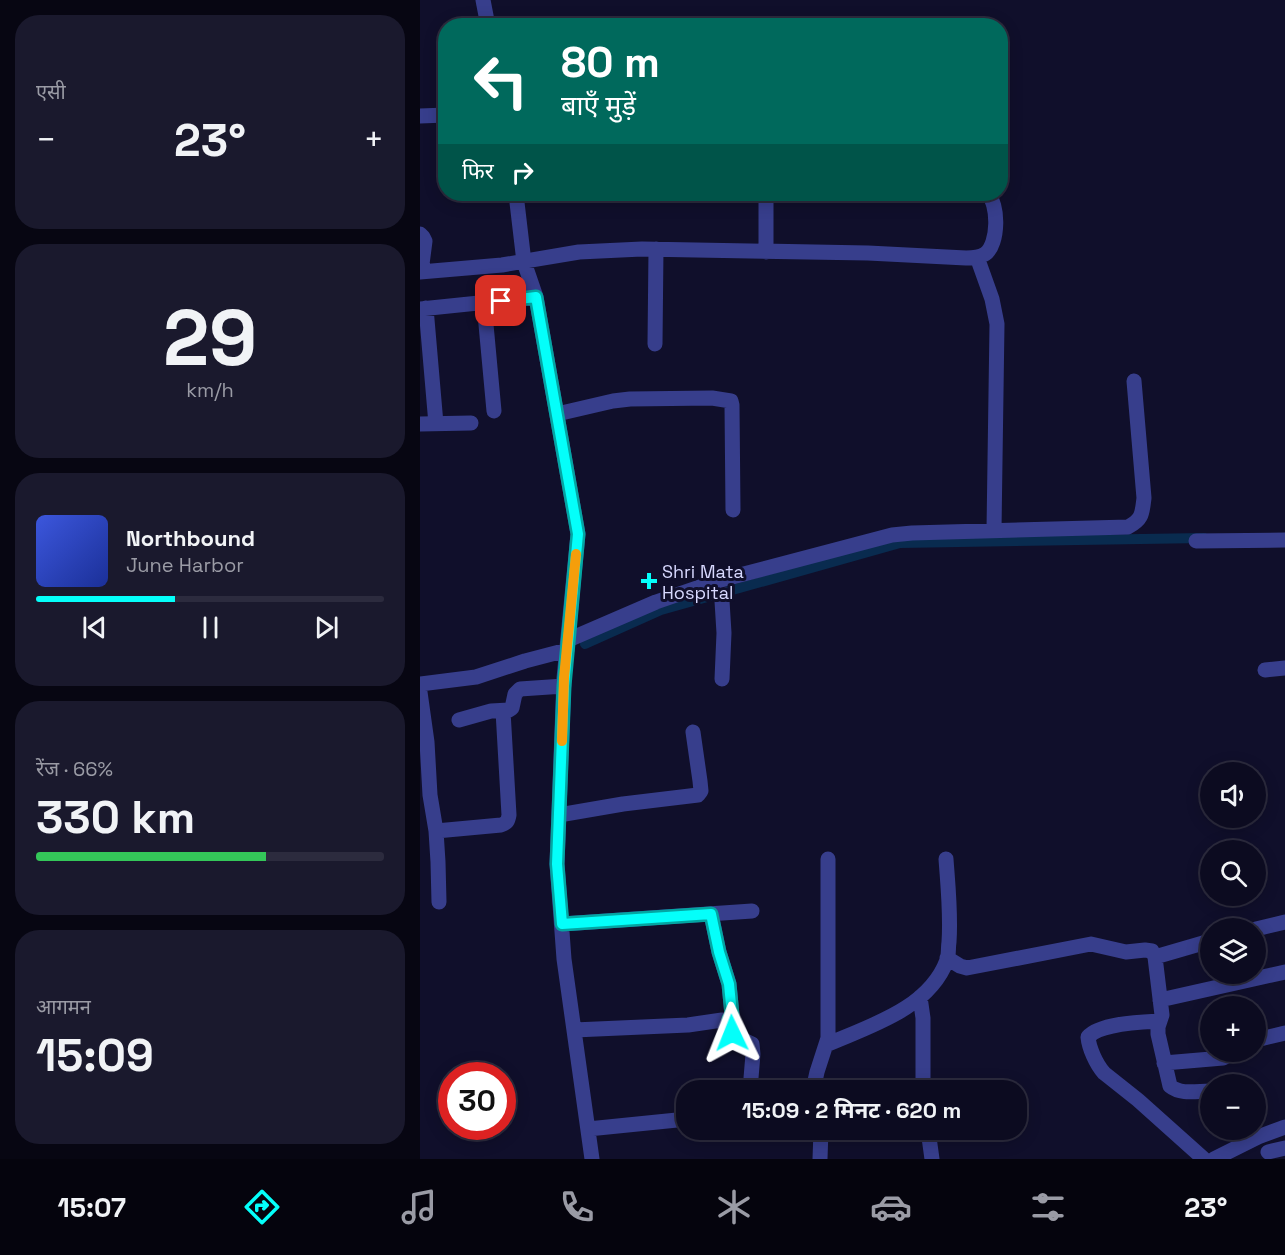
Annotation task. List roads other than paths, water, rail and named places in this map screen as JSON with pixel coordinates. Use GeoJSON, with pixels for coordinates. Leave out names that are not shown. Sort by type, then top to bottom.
{"type":"FeatureCollection","features":[{"type":"Feature","properties":{"kind":"street"},"geometry":{"type":"LineString","coordinates":[[483,0],[486,18]]}},
{"type":"Feature","properties":{"kind":"street"},"geometry":{"type":"LineString","coordinates":[[420,116],[438,115]]}},
{"type":"Feature","properties":{"kind":"street"},"geometry":{"type":"LineString","coordinates":[[517,201],[524,262],[536,297],[578,534],[564,686],[557,864],[564,959],[592,1159]]}},
{"type":"Feature","properties":{"kind":"street"},"geometry":{"type":"LineString","coordinates":[[766,201],[766,252]]}},
{"type":"Feature","properties":{"kind":"street"},"geometry":{"type":"LineString","coordinates":[[420,234],[424,241],[421,272],[524,262],[579,252],[656,249],[868,253],[966,258],[986,254],[994,240],[996,230],[993,201]]}},
{"type":"Feature","properties":{"kind":"street"},"geometry":{"type":"LineString","coordinates":[[655,344],[656,249]]}},
{"type":"Feature","properties":{"kind":"street"},"geometry":{"type":"LineString","coordinates":[[977,257],[992,299],[996,324],[994,530]]}},
{"type":"Feature","properties":{"kind":"street"},"geometry":{"type":"LineString","coordinates":[[471,423],[428,424],[423,308],[536,297]]}},
{"type":"Feature","properties":{"kind":"street"},"geometry":{"type":"LineString","coordinates":[[484,303],[494,411]]}},
{"type":"Feature","properties":{"kind":"street"},"geometry":{"type":"LineString","coordinates":[[420,684],[476,677],[567,645],[656,602],[718,587],[892,535],[912,532],[1128,527],[1137,522],[1142,514],[1144,498],[1134,381]]}},
{"type":"Feature","properties":{"kind":"street"},"geometry":{"type":"LineString","coordinates":[[557,414],[613,400],[712,398],[731,401],[734,455],[733,510]]}},
{"type":"Feature","properties":{"kind":"street"},"geometry":{"type":"LineString","coordinates":[[1196,541],[1285,540]]}},
{"type":"Feature","properties":{"kind":"street"},"geometry":{"type":"LineString","coordinates":[[718,587],[724,633],[722,679]]}},
{"type":"Feature","properties":{"kind":"street"},"geometry":{"type":"LineString","coordinates":[[1265,670],[1285,668]]}},
{"type":"Feature","properties":{"kind":"street"},"geometry":{"type":"LineString","coordinates":[[459,720],[491,711],[509,710],[512,708],[515,694],[520,689],[564,686]]}},
{"type":"Feature","properties":{"kind":"street"},"geometry":{"type":"LineString","coordinates":[[420,693],[427,742],[425,799],[436,831],[439,902]]}},
{"type":"Feature","properties":{"kind":"street"},"geometry":{"type":"LineString","coordinates":[[436,831],[501,825],[508,820],[503,711]]}},
{"type":"Feature","properties":{"kind":"street"},"geometry":{"type":"LineString","coordinates":[[559,816],[623,804],[698,795],[701,791],[693,732]]}},
{"type":"Feature","properties":{"kind":"street"},"geometry":{"type":"LineString","coordinates":[[815,1080],[826,1045],[828,1023],[828,859]]}},
{"type":"Feature","properties":{"kind":"street"},"geometry":{"type":"LineString","coordinates":[[826,1045],[903,1010],[920,997],[938,977],[947,958],[950,908],[946,859]]}},
{"type":"Feature","properties":{"kind":"street"},"geometry":{"type":"LineString","coordinates":[[562,924],[752,911]]}},
{"type":"Feature","properties":{"kind":"street"},"geometry":{"type":"LineString","coordinates":[[711,914],[729,984],[732,1015],[729,1019],[733,1035],[752,1044],[751,1080]]}},
{"type":"Feature","properties":{"kind":"street"},"geometry":{"type":"LineString","coordinates":[[1266,927],[1285,922]]}},
{"type":"Feature","properties":{"kind":"street"},"geometry":{"type":"LineString","coordinates":[[947,958],[967,968],[1091,944],[1126,952],[1152,951],[1155,957],[1160,1000],[1161,1015],[1158,1034],[1170,1086],[1181,1092],[1200,1091]]}},
{"type":"Feature","properties":{"kind":"street"},"geometry":{"type":"LineString","coordinates":[[1155,957],[1200,944]]}},
{"type":"Feature","properties":{"kind":"street"},"geometry":{"type":"LineString","coordinates":[[1160,1000],[1285,972]]}},
{"type":"Feature","properties":{"kind":"street"},"geometry":{"type":"LineString","coordinates":[[920,997],[923,1018],[923,1080]]}},
{"type":"Feature","properties":{"kind":"street"},"geometry":{"type":"LineString","coordinates":[[574,1030],[688,1025],[729,1019]]}},
{"type":"Feature","properties":{"kind":"street"},"geometry":{"type":"LineString","coordinates":[[1160,1021],[1131,1023],[1096,1030],[1088,1037],[1088,1042],[1104,1073],[1204,1159]]}},
{"type":"Feature","properties":{"kind":"street"},"geometry":{"type":"LineString","coordinates":[[1266,1038],[1285,1033]]}},
{"type":"Feature","properties":{"kind":"street"},"geometry":{"type":"LineString","coordinates":[[1164,1063],[1200,1060]]}},
{"type":"Feature","properties":{"kind":"street"},"geometry":{"type":"LineString","coordinates":[[588,1129],[676,1120]]}},
{"type":"Feature","properties":{"kind":"street"},"geometry":{"type":"LineString","coordinates":[[1214,1159],[1285,1126]]}},
{"type":"Feature","properties":{"kind":"street"},"geometry":{"type":"LineString","coordinates":[[820,1159],[821,1140]]}},
{"type":"Feature","properties":{"kind":"street"},"geometry":{"type":"LineString","coordinates":[[929,1140],[932,1159]]}},
{"type":"Feature","properties":{"kind":"street"},"geometry":{"type":"LineString","coordinates":[[1268,1152],[1285,1148]]}},
{"type":"Feature","properties":{"kind":"waterway"},"geometry":{"type":"LineString","coordinates":[[585,644],[661,610],[900,543],[1204,538]]}},
{"type":"Feature","properties":{"kind":"place","name":"Shri Mata Hospital"},"geometry":{"type":"Point","coordinates":[649,581]}}]}
